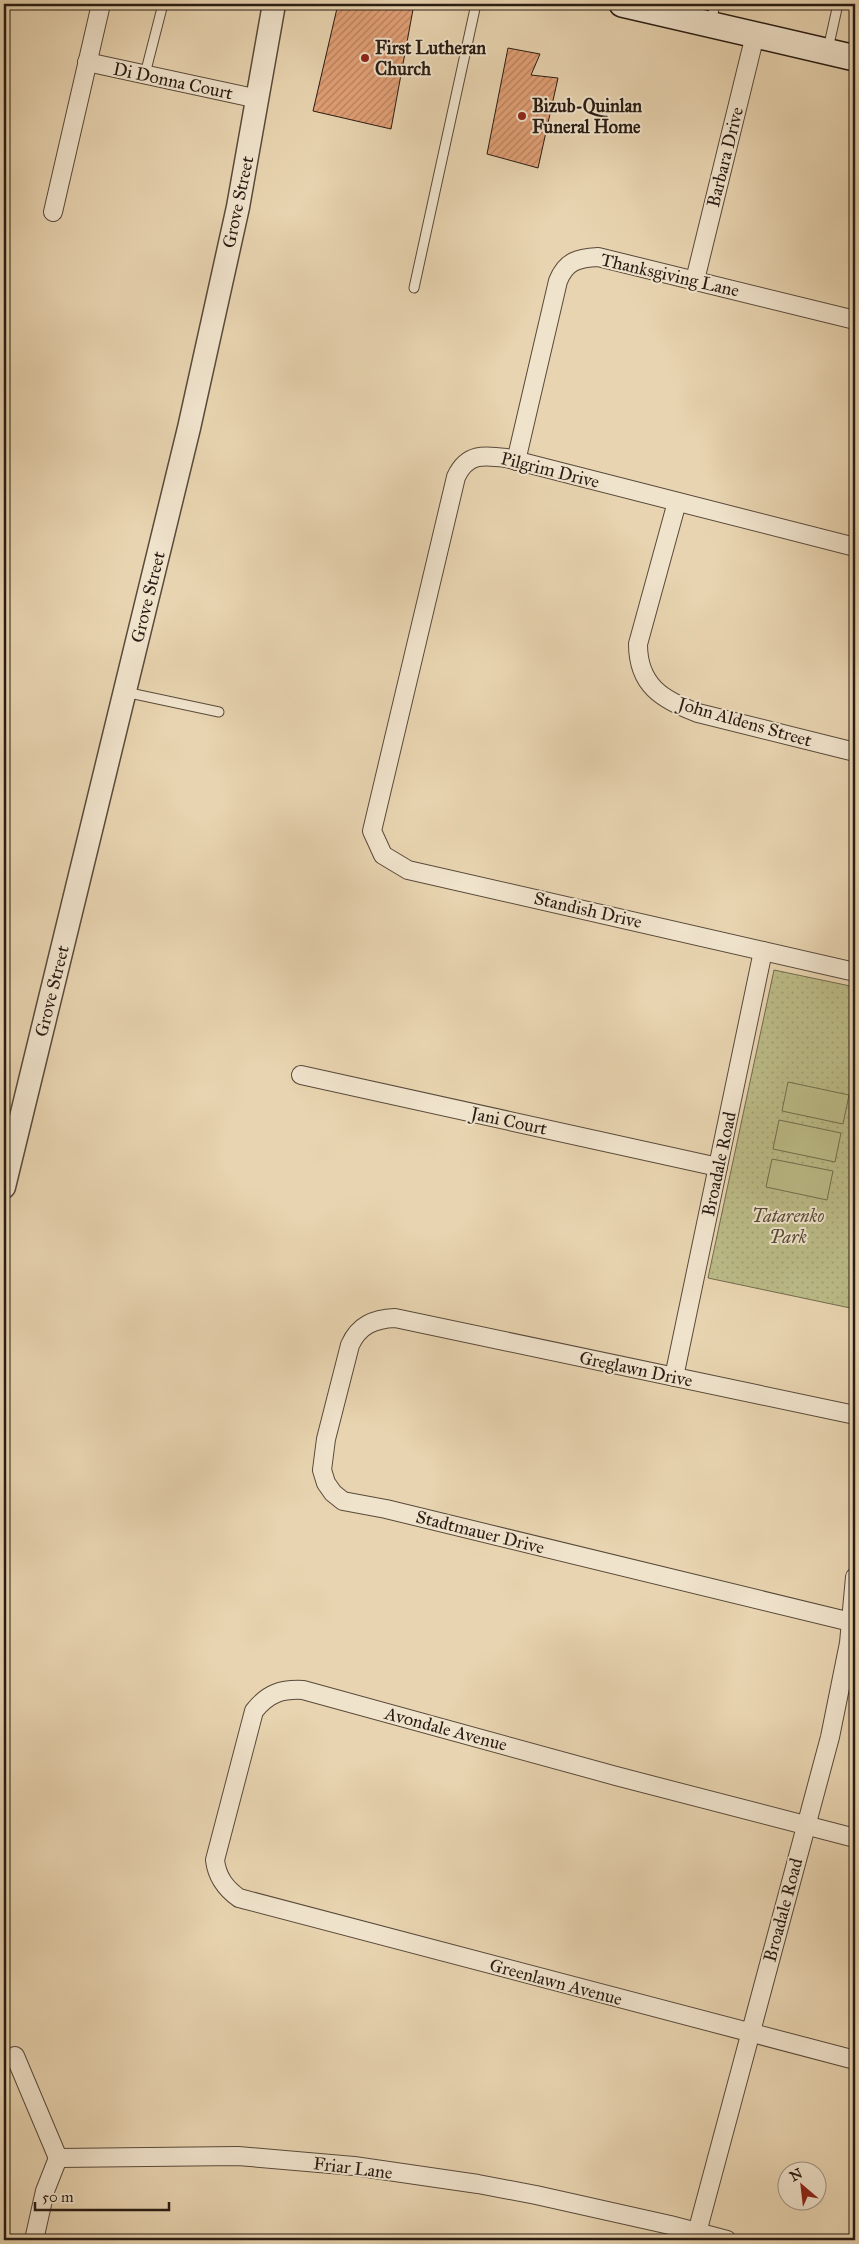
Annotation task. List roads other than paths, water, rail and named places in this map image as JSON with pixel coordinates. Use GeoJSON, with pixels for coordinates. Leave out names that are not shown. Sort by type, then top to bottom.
{"type":"FeatureCollection","features":[{"type":"Feature","properties":{"kind":"main road"},"geometry":{"type":"LineString","coordinates":[[622,4],[713,14],[755,35],[855,58]]}},
{"type":"Feature","properties":{"kind":"street"},"geometry":{"type":"LineString","coordinates":[[53,212],[101,4]]}},
{"type":"Feature","properties":{"kind":"street","name":"Grove Street"},"geometry":{"type":"LineString","coordinates":[[4,1187],[189,428],[238,207],[274,4]]}},
{"type":"Feature","properties":{"kind":"street","name":"Barbara Drive"},"geometry":{"type":"LineString","coordinates":[[695,280],[755,35]]}},
{"type":"Feature","properties":{"kind":"street","name":"Di Donna Court"},"geometry":{"type":"LineString","coordinates":[[87,62],[258,99]]}},
{"type":"Feature","properties":{"kind":"street","name":"Thanksgiving Lane"},"geometry":{"type":"LineString","coordinates":[[516,460],[558,281],[568,264],[582,258],[598,257],[855,320]]}},
{"type":"Feature","properties":{"kind":"street","name":"Pilgrim Drive"},"geometry":{"type":"LineString","coordinates":[[378,797],[456,477],[460,468],[477,457],[485,455],[516,460],[855,547]]}},
{"type":"Feature","properties":{"kind":"street","name":"John Aldens Street"},"geometry":{"type":"LineString","coordinates":[[677,502],[638,644],[638,662],[646,679],[659,693],[674,704],[698,713],[855,752]]}},
{"type":"Feature","properties":{"kind":"street","name":"Standish Drive"},"geometry":{"type":"LineString","coordinates":[[378,797],[372,831],[377,846],[388,860],[408,870],[855,972]]}},
{"type":"Feature","properties":{"kind":"street","name":"Broadale Road"},"geometry":{"type":"LineString","coordinates":[[674,1377],[764,951]]}},
{"type":"Feature","properties":{"kind":"street","name":"Jani Court"},"geometry":{"type":"LineString","coordinates":[[301,1075],[718,1167]]}},
{"type":"Feature","properties":{"kind":"street","name":"Stadtmauer Drive"},"geometry":{"type":"LineString","coordinates":[[417,1322],[395,1318],[372,1322],[354,1336],[350,1345],[322,1456],[322,1470],[326,1483],[343,1500],[853,1622]]}},
{"type":"Feature","properties":{"kind":"street","name":"Greglawn Drive"},"geometry":{"type":"LineString","coordinates":[[417,1322],[855,1414]]}},
{"type":"Feature","properties":{"kind":"street","name":"Broadale Road"},"geometry":{"type":"LineString","coordinates":[[696,2236],[830,1737],[853,1622],[855,1577]]}},
{"type":"Feature","properties":{"kind":"street","name":"Avondale Avenue"},"geometry":{"type":"LineString","coordinates":[[257,1902],[239,1898],[228,1890],[216,1869],[215,1860],[254,1710],[267,1697],[278,1691],[288,1689],[303,1690],[616,1776],[855,1838]]}},
{"type":"Feature","properties":{"kind":"street","name":"Greenlawn Avenue"},"geometry":{"type":"LineString","coordinates":[[257,1902],[855,2060]]}},
{"type":"Feature","properties":{"kind":"street"},"geometry":{"type":"LineString","coordinates":[[16,2056],[58,2158],[44,2191],[34,2240]]}},
{"type":"Feature","properties":{"kind":"street","name":"Friar Lane"},"geometry":{"type":"LineString","coordinates":[[58,2158],[238,2156],[354,2166],[527,2193],[696,2236],[727,2240]]}},
{"type":"Feature","properties":{"kind":"lane"},"geometry":{"type":"LineString","coordinates":[[145,74],[163,4]]}},
{"type":"Feature","properties":{"kind":"lane"},"geometry":{"type":"LineString","coordinates":[[414,288],[476,4]]}},
{"type":"Feature","properties":{"kind":"lane"},"geometry":{"type":"LineString","coordinates":[[827,52],[838,4]]}},
{"type":"Feature","properties":{"kind":"lane"},"geometry":{"type":"LineString","coordinates":[[125,692],[219,712]]}},
{"type":"Feature","properties":{"kind":"place","name":"First Lutheran Church"},"geometry":{"type":"Point","coordinates":[365,58]}},
{"type":"Feature","properties":{"kind":"place","name":"Bizub-Quinlan Funeral Home"},"geometry":{"type":"Point","coordinates":[522,116]}},
{"type":"Feature","properties":{"kind":"park label","name":"Tatarenko Park"},"geometry":{"type":"Point","coordinates":[788,1226]}}]}
